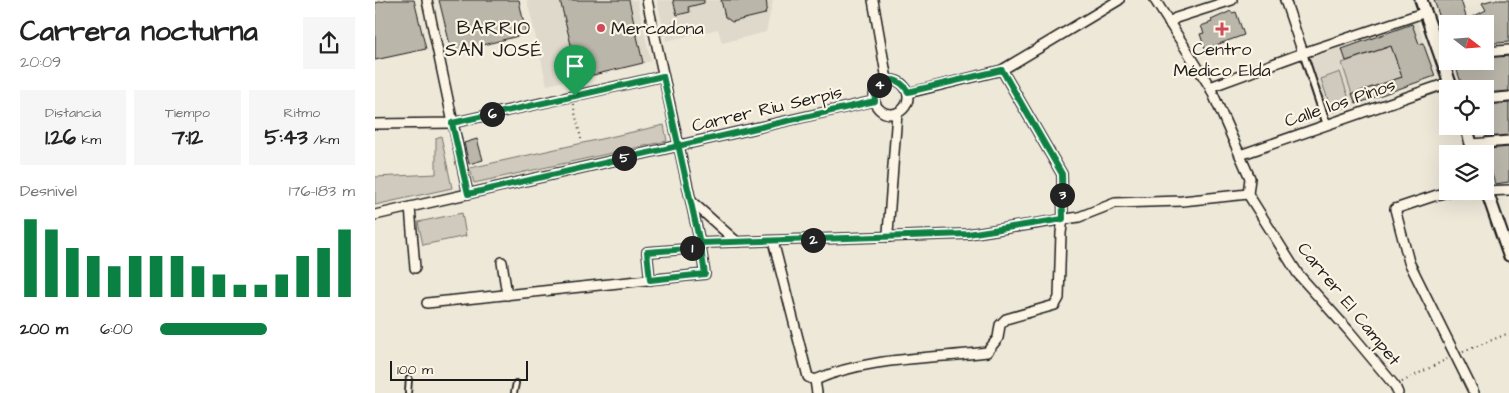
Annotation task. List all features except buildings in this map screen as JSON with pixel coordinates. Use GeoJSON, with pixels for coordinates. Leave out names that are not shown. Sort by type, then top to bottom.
{"type":"FeatureCollection","features":[{"type":"Feature","properties":{"kind":"street"},"geometry":{"type":"LineString","coordinates":[[427,0],[468,194]]}},
{"type":"Feature","properties":{"kind":"street"},"geometry":{"type":"LineString","coordinates":[[427,303],[705,274],[647,0]]}},
{"type":"Feature","properties":{"kind":"street"},"geometry":{"type":"LineString","coordinates":[[873,0],[887,80]]}},
{"type":"Feature","properties":{"kind":"street"},"geometry":{"type":"LineString","coordinates":[[908,92],[1002,70],[1119,0]]}},
{"type":"Feature","properties":{"kind":"street","name":"Carrer El Campet"},"geometry":{"type":"LineString","coordinates":[[1155,0],[1210,87],[1250,178],[1248,194],[1298,274],[1355,338],[1395,386],[1398,393]]}},
{"type":"Feature","properties":{"kind":"street"},"geometry":{"type":"LineString","coordinates":[[1169,22],[1175,18],[1232,0]]}},
{"type":"Feature","properties":{"kind":"street"},"geometry":{"type":"LineString","coordinates":[[1285,0],[1327,125]]}},
{"type":"Feature","properties":{"kind":"street"},"geometry":{"type":"LineString","coordinates":[[1421,0],[1439,43]]}},
{"type":"Feature","properties":{"kind":"street"},"geometry":{"type":"LineString","coordinates":[[1210,87],[1426,12]]}},
{"type":"Feature","properties":{"kind":"street"},"geometry":{"type":"LineString","coordinates":[[1494,51],[1509,50]]}},
{"type":"Feature","properties":{"kind":"street"},"geometry":{"type":"LineString","coordinates":[[773,242],[808,377],[815,380],[830,374],[880,363],[987,352],[998,338],[1000,325],[1006,319],[1055,305],[1059,298],[1060,242],[1063,219],[1062,174],[1002,70]]}},
{"type":"Feature","properties":{"kind":"street"},"geometry":{"type":"LineString","coordinates":[[375,124],[452,123],[663,76]]}},
{"type":"Feature","properties":{"kind":"street"},"geometry":{"type":"LineString","coordinates":[[887,80],[902,84],[908,92],[907,102],[901,111],[897,113],[886,113],[881,110],[875,101],[875,91],[882,82],[887,80]]}},
{"type":"Feature","properties":{"kind":"street","name":"Calle los Pinos"},"geometry":{"type":"LineString","coordinates":[[1240,156],[1327,125],[1439,89]]}},
{"type":"Feature","properties":{"kind":"street"},"geometry":{"type":"LineString","coordinates":[[1494,98],[1509,97]]}},
{"type":"Feature","properties":{"kind":"street","name":"Carrer Riu Serpis"},"geometry":{"type":"LineString","coordinates":[[375,215],[875,101]]}},
{"type":"Feature","properties":{"kind":"street"},"geometry":{"type":"LineString","coordinates":[[889,237],[887,233],[897,113]]}},
{"type":"Feature","properties":{"kind":"street"},"geometry":{"type":"LineString","coordinates":[[1491,145],[1509,141]]}},
{"type":"Feature","properties":{"kind":"street"},"geometry":{"type":"LineString","coordinates":[[1494,189],[1509,190]]}},
{"type":"Feature","properties":{"kind":"street"},"geometry":{"type":"LineString","coordinates":[[650,280],[647,252],[737,242],[968,234],[1079,217],[1115,203],[1182,201],[1248,194]]}},
{"type":"Feature","properties":{"kind":"street"},"geometry":{"type":"LineString","coordinates":[[1439,194],[1395,209],[1409,262],[1474,393]]}},
{"type":"Feature","properties":{"kind":"street"},"geometry":{"type":"LineString","coordinates":[[1490,200],[1506,239],[1509,255]]}},
{"type":"Feature","properties":{"kind":"street"},"geometry":{"type":"LineString","coordinates":[[691,201],[737,242]]}},
{"type":"Feature","properties":{"kind":"street"},"geometry":{"type":"LineString","coordinates":[[410,207],[415,268]]}},
{"type":"Feature","properties":{"kind":"street"},"geometry":{"type":"LineString","coordinates":[[502,262],[507,295]]}},
{"type":"Feature","properties":{"kind":"street"},"geometry":{"type":"LineString","coordinates":[[815,380],[817,393]]}},
{"type":"Feature","properties":{"kind":"lane"},"geometry":{"type":"LineString","coordinates":[[654,33],[675,28]]}},
{"type":"Feature","properties":{"kind":"lane"},"geometry":{"type":"LineString","coordinates":[[408,393],[409,378]]}},
{"type":"Feature","properties":{"kind":"lane"},"geometry":{"type":"LineString","coordinates":[[515,393],[516,383]]}},
{"type":"Feature","properties":{"kind":"path"},"geometry":{"type":"LineString","coordinates":[[570,67],[573,96],[582,143]]}},
{"type":"Feature","properties":{"kind":"shaded area"},"geometry":{"type":"Polygon","coordinates":[[[527,0],[637,0],[651,61],[547,85],[527,0]]]}},
{"type":"Feature","properties":{"kind":"shaded area"},"geometry":{"type":"Polygon","coordinates":[[[657,0],[773,0],[766,32],[722,43],[718,29],[666,41],[657,0]]]}},
{"type":"Feature","properties":{"kind":"shaded area"},"geometry":{"type":"Polygon","coordinates":[[[1417,21],[1435,76],[1329,115],[1310,58],[1417,21]]]}},
{"type":"Feature","properties":{"kind":"shaded area"},"geometry":{"type":"Polygon","coordinates":[[[1391,46],[1402,77],[1352,94],[1342,63],[1391,46]]]}},
{"type":"Feature","properties":{"kind":"shaded area"},"geometry":{"type":"Polygon","coordinates":[[[1340,72],[1351,105],[1332,112],[1321,79],[1340,72]]]}},
{"type":"Feature","properties":{"kind":"shaded area"},"geometry":{"type":"Polygon","coordinates":[[[664,125],[667,141],[474,183],[470,168],[664,125]]]}},
{"type":"Feature","properties":{"kind":"shaded area"},"geometry":{"type":"Polygon","coordinates":[[[441,136],[452,188],[375,205],[375,177],[436,174],[436,138],[441,136]]]}},
{"type":"Feature","properties":{"kind":"shaded area"},"geometry":{"type":"Polygon","coordinates":[[[462,213],[466,236],[423,245],[418,222],[462,213]]]}},
{"type":"Feature","properties":{"kind":"place","name":"Mercadona"},"geometry":{"type":"Point","coordinates":[601,28]}},
{"type":"Feature","properties":{"kind":"place","name":"Centro Médico Elda"},"geometry":{"type":"Point","coordinates":[1222,29]}},
{"type":"Feature","properties":{"kind":"district","name":"BARRIO SAN JOSÉ"},"geometry":{"type":"Point","coordinates":[494,39]}},
{"type":"Feature","properties":{"kind":"route"},"geometry":{"type":"LineString","coordinates":[[575,96],[452,123],[468,194],[679,146],[875,101],[875,91],[882,82],[887,80],[897,81],[908,92],[1002,70],[1062,174],[1063,219],[968,234],[700,243],[701,248],[705,274],[650,280],[647,252],[701,248],[679,146],[663,76],[575,96]]}}]}
